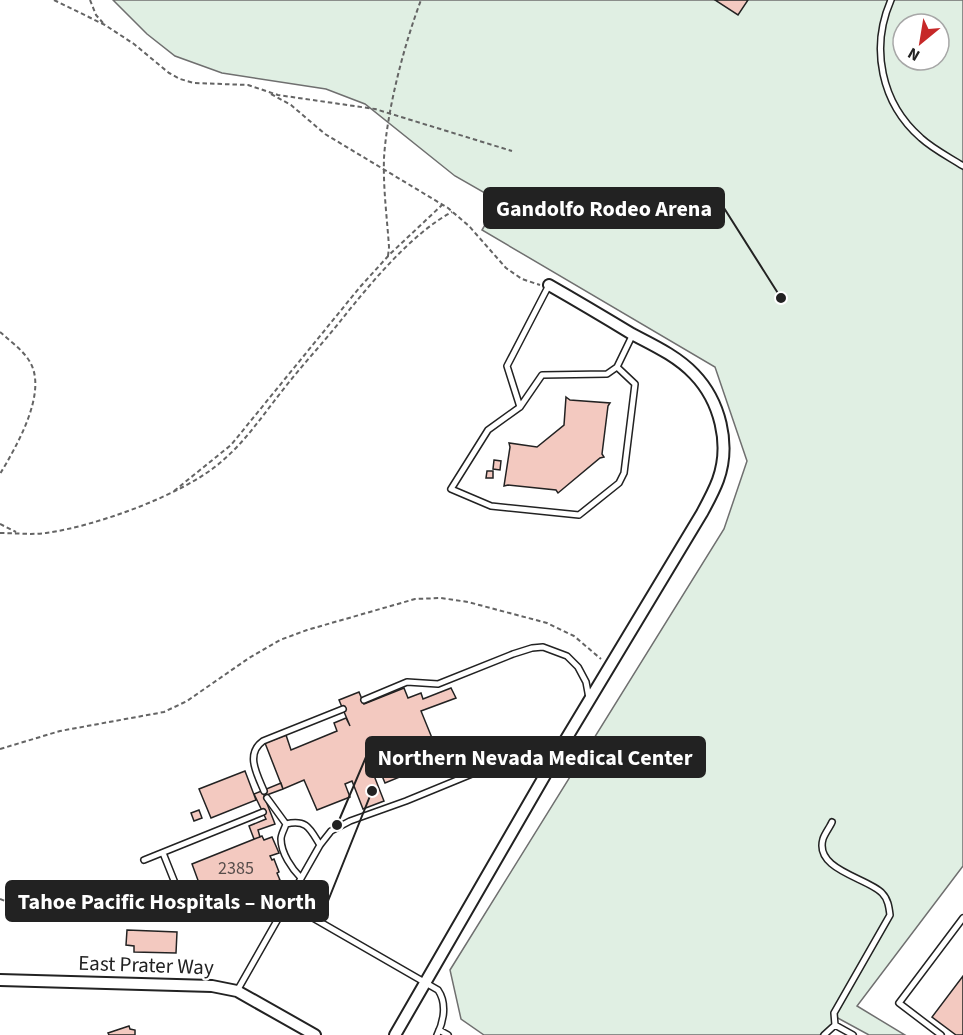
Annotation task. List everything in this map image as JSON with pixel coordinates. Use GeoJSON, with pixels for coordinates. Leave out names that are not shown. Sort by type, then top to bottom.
{"type":"FeatureCollection","features":[{"type":"Feature","properties":{"kind":"street"},"geometry":{"type":"LineString","coordinates":[[395,1035],[550,767],[711,496],[718,479],[724,448],[720,418],[705,387],[693,373],[680,362],[549,285]]}},
{"type":"Feature","properties":{"kind":"street","name":"East Prater Way"},"geometry":{"type":"LineString","coordinates":[[0,980],[212,986],[237,992],[315,1035]]}},
{"type":"Feature","properties":{"kind":"lane"},"geometry":{"type":"LineString","coordinates":[[891,0],[882,30],[879,57],[884,83],[895,107],[909,127],[923,140],[963,166]]}},
{"type":"Feature","properties":{"kind":"lane"},"geometry":{"type":"LineString","coordinates":[[520,407],[507,366],[549,285]]}},
{"type":"Feature","properties":{"kind":"lane"},"geometry":{"type":"LineString","coordinates":[[617,367],[635,384],[624,473],[619,483],[579,515],[491,506],[451,489],[488,430],[520,407],[543,375],[607,375],[617,367],[633,334]]}},
{"type":"Feature","properties":{"kind":"lane"},"geometry":{"type":"LineString","coordinates":[[364,700],[407,682],[438,684],[513,654],[543,647],[567,656],[578,667],[586,682],[590,700]]}},
{"type":"Feature","properties":{"kind":"lane"},"geometry":{"type":"LineString","coordinates":[[264,791],[253,758],[258,745],[343,709]]}},
{"type":"Feature","properties":{"kind":"lane"},"geometry":{"type":"LineString","coordinates":[[237,992],[320,845],[331,831],[350,821],[507,760],[524,756],[550,767]]}},
{"type":"Feature","properties":{"kind":"lane"},"geometry":{"type":"LineString","coordinates":[[267,798],[272,808],[286,824]]}},
{"type":"Feature","properties":{"kind":"lane"},"geometry":{"type":"LineString","coordinates":[[144,860],[263,812]]}},
{"type":"Feature","properties":{"kind":"lane"},"geometry":{"type":"LineString","coordinates":[[286,824],[296,822],[308,826],[320,845]]}},
{"type":"Feature","properties":{"kind":"lane"},"geometry":{"type":"LineString","coordinates":[[832,822],[823,839],[823,852],[837,869],[881,891],[886,898],[890,915],[834,1013],[835,1025]]}},
{"type":"Feature","properties":{"kind":"lane"},"geometry":{"type":"LineString","coordinates":[[286,824],[281,838],[284,851],[292,870],[302,878]]}},
{"type":"Feature","properties":{"kind":"lane"},"geometry":{"type":"LineString","coordinates":[[163,853],[177,888]]}},
{"type":"Feature","properties":{"kind":"lane"},"geometry":{"type":"LineString","coordinates":[[287,903],[438,990],[443,996],[443,1021],[438,1033],[448,1035]]}},
{"type":"Feature","properties":{"kind":"lane"},"geometry":{"type":"LineString","coordinates":[[941,1035],[899,1003],[963,918]]}},
{"type":"Feature","properties":{"kind":"lane"},"geometry":{"type":"LineString","coordinates":[[824,1035],[835,1025]]}},
{"type":"Feature","properties":{"kind":"lane"},"geometry":{"type":"LineString","coordinates":[[835,1025],[853,1035]]}},
{"type":"Feature","properties":{"kind":"path"},"geometry":{"type":"LineString","coordinates":[[54,0],[105,25],[180,79],[194,83],[236,84],[278,95],[360,105],[512,151]]}},
{"type":"Feature","properties":{"kind":"path"},"geometry":{"type":"LineString","coordinates":[[90,0],[96,15],[105,25]]}},
{"type":"Feature","properties":{"kind":"path"},"geometry":{"type":"LineString","coordinates":[[388,256],[384,170],[386,136],[402,63],[421,0]]}},
{"type":"Feature","properties":{"kind":"path"},"geometry":{"type":"LineString","coordinates":[[262,90],[282,99],[316,128],[452,212],[469,226],[514,274],[533,284],[549,285]]}},
{"type":"Feature","properties":{"kind":"path"},"geometry":{"type":"LineString","coordinates":[[173,492],[244,431],[284,378],[388,256],[442,206]]}},
{"type":"Feature","properties":{"kind":"path"},"geometry":{"type":"LineString","coordinates":[[0,533],[45,533],[75,526],[138,506],[204,476],[235,450],[362,294],[420,234],[435,221],[452,212]]}},
{"type":"Feature","properties":{"kind":"path"},"geometry":{"type":"LineString","coordinates":[[0,332],[31,363],[35,390],[26,426],[0,474]]}},
{"type":"Feature","properties":{"kind":"path"},"geometry":{"type":"LineString","coordinates":[[0,524],[21,533]]}},
{"type":"Feature","properties":{"kind":"path"},"geometry":{"type":"LineString","coordinates":[[0,749],[60,731],[164,712],[187,701],[249,658],[280,640],[415,599],[441,598],[468,602],[547,623],[574,636],[610,667]]}},
{"type":"Feature","properties":{"kind":"path"},"geometry":{"type":"LineString","coordinates":[[0,899],[27,910]]}},
{"type":"Feature","properties":{"kind":"green space"},"geometry":{"type":"Polygon","coordinates":[[[113,0],[963,0],[963,866],[857,1006],[905,1035],[869,1035],[836,1017],[824,1035],[484,1035],[461,1019],[450,970],[724,529],[747,461],[715,367],[482,230],[499,201],[455,176],[365,104],[326,89],[222,73],[175,56],[147,34],[113,0]]]}},
{"type":"Feature","properties":{"kind":"building"},"geometry":{"type":"Polygon","coordinates":[[[715,0],[748,0],[738,15],[715,0]]]}},
{"type":"Feature","properties":{"kind":"building"},"geometry":{"type":"Polygon","coordinates":[[[566,397],[570,400],[610,403],[602,454],[604,457],[558,493],[556,490],[504,486],[509,443],[537,447],[564,425],[566,397]]]}},
{"type":"Feature","properties":{"kind":"building"},"geometry":{"type":"Polygon","coordinates":[[[494,460],[501,461],[500,470],[493,469],[494,460]]]}},
{"type":"Feature","properties":{"kind":"building"},"geometry":{"type":"Polygon","coordinates":[[[487,471],[493,471],[493,478],[486,478],[487,471]]]}},
{"type":"Feature","properties":{"kind":"building"},"geometry":{"type":"Polygon","coordinates":[[[404,688],[408,698],[421,693],[423,699],[451,688],[456,698],[421,711],[441,760],[385,783],[380,771],[373,773],[384,801],[363,809],[352,781],[345,784],[350,797],[317,810],[304,780],[283,789],[265,743],[286,735],[291,750],[337,731],[334,723],[346,718],[350,726],[339,700],[359,692],[364,704],[404,688]]]}},
{"type":"Feature","properties":{"kind":"building"},"geometry":{"type":"Polygon","coordinates":[[[245,771],[256,800],[211,818],[199,789],[245,771]]]}},
{"type":"Feature","properties":{"kind":"building"},"geometry":{"type":"Polygon","coordinates":[[[281,783],[283,789],[264,796],[275,824],[258,830],[260,837],[254,839],[249,826],[266,819],[254,794],[281,783]]]}},
{"type":"Feature","properties":{"kind":"building"},"geometry":{"type":"Polygon","coordinates":[[[199,810],[202,818],[194,821],[191,813],[199,810]]]}},
{"type":"Feature","properties":{"kind":"building"},"geometry":{"type":"Polygon","coordinates":[[[262,836],[264,840],[272,837],[279,853],[270,856],[272,860],[274,859],[280,880],[210,908],[205,899],[202,900],[192,864],[262,836]]]}},
{"type":"Feature","properties":{"kind":"building"},"geometry":{"type":"Polygon","coordinates":[[[127,930],[177,932],[176,953],[134,952],[134,946],[126,945],[127,930]]]}},
{"type":"Feature","properties":{"kind":"building"},"geometry":{"type":"Polygon","coordinates":[[[963,976],[963,1035],[956,1035],[932,1017],[963,976]]]}},
{"type":"Feature","properties":{"kind":"building"},"geometry":{"type":"Polygon","coordinates":[[[129,1026],[130,1029],[135,1030],[135,1035],[109,1035],[108,1033],[129,1026]]]}},
{"type":"Feature","properties":{"kind":"place","name":"Gandolfo Rodeo Arena"},"geometry":{"type":"Point","coordinates":[781,298]}},
{"type":"Feature","properties":{"kind":"place","name":"Tahoe Pacific Hospitals – North"},"geometry":{"type":"Point","coordinates":[372,791]}},
{"type":"Feature","properties":{"kind":"place","name":"Northern Nevada Medical Center"},"geometry":{"type":"Point","coordinates":[337,825]}}]}
